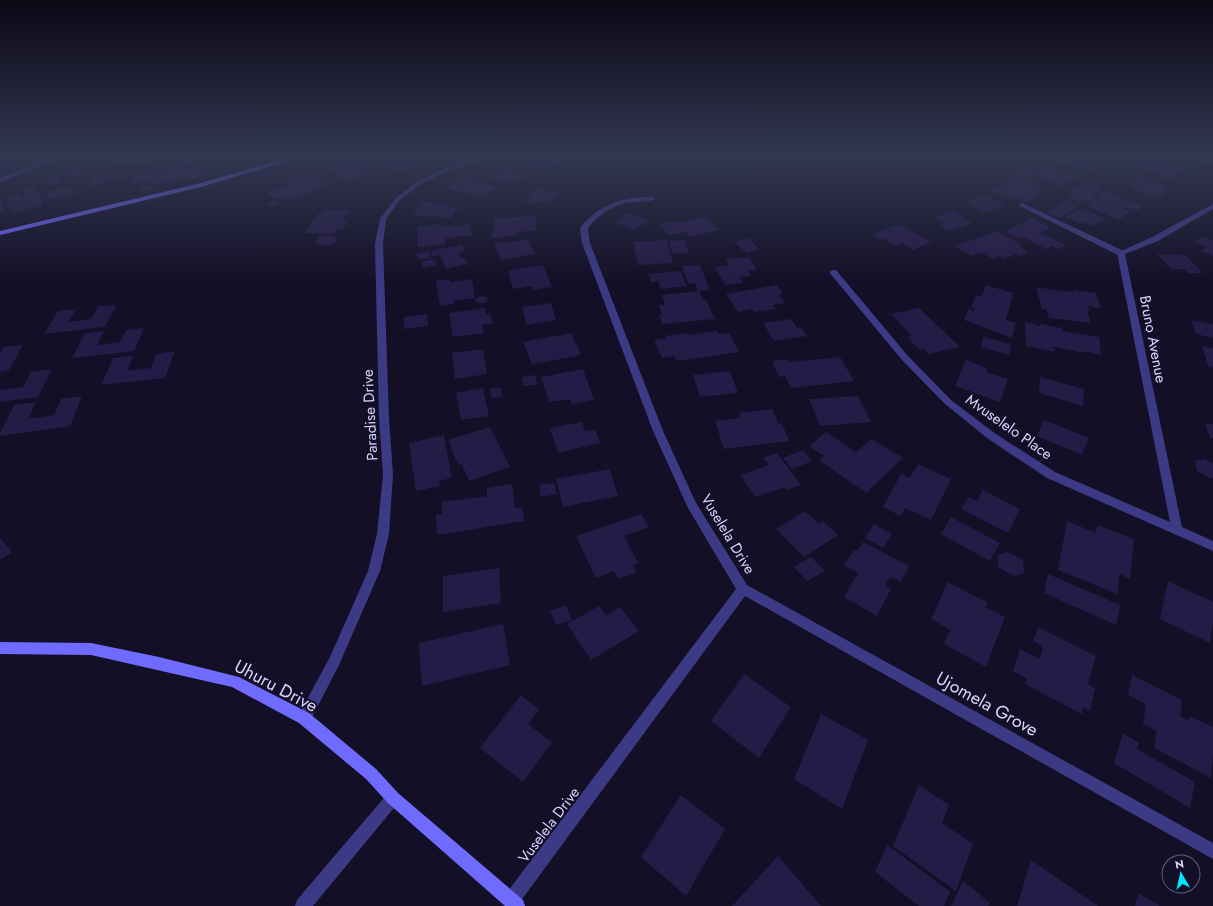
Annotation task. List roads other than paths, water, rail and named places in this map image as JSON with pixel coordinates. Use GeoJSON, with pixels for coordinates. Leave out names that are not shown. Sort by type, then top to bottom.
{"type":"FeatureCollection","features":[{"type":"Feature","properties":{"kind":"street"},"geometry":{"type":"LineString","coordinates":[[0,233],[147,198]]}},
{"type":"Feature","properties":{"kind":"street","name":"Paradise Drive"},"geometry":{"type":"LineString","coordinates":[[304,718],[335,661],[374,571],[383,534],[388,475],[384,418],[379,244],[383,219],[399,198]]}},
{"type":"Feature","properties":{"kind":"street","name":"Vuselela Drive"},"geometry":{"type":"LineString","coordinates":[[514,903],[743,589],[692,505],[661,438],[586,243],[584,228],[593,216],[609,205],[632,200],[652,199]]}},
{"type":"Feature","properties":{"kind":"street"},"geometry":{"type":"LineString","coordinates":[[1022,205],[1122,253],[1155,239],[1213,206]]}},
{"type":"Feature","properties":{"kind":"street","name":"Bruno Avenue"},"geometry":{"type":"LineString","coordinates":[[1122,253],[1177,531]]}},
{"type":"Feature","properties":{"kind":"street","name":"Mvuselelo Place"},"geometry":{"type":"LineString","coordinates":[[833,272],[905,358],[948,402],[990,435],[1051,475],[1213,546]]}},
{"type":"Feature","properties":{"kind":"street","name":"Ujomela Grove"},"geometry":{"type":"LineString","coordinates":[[743,589],[1213,850]]}},
{"type":"Feature","properties":{"kind":"street","name":"Uhuru Drive"},"geometry":{"type":"LineString","coordinates":[[0,648],[91,649],[234,681],[304,718],[370,774],[394,798],[514,903]]}},
{"type":"Feature","properties":{"kind":"street"},"geometry":{"type":"LineString","coordinates":[[303,906],[394,798]]}}]}
